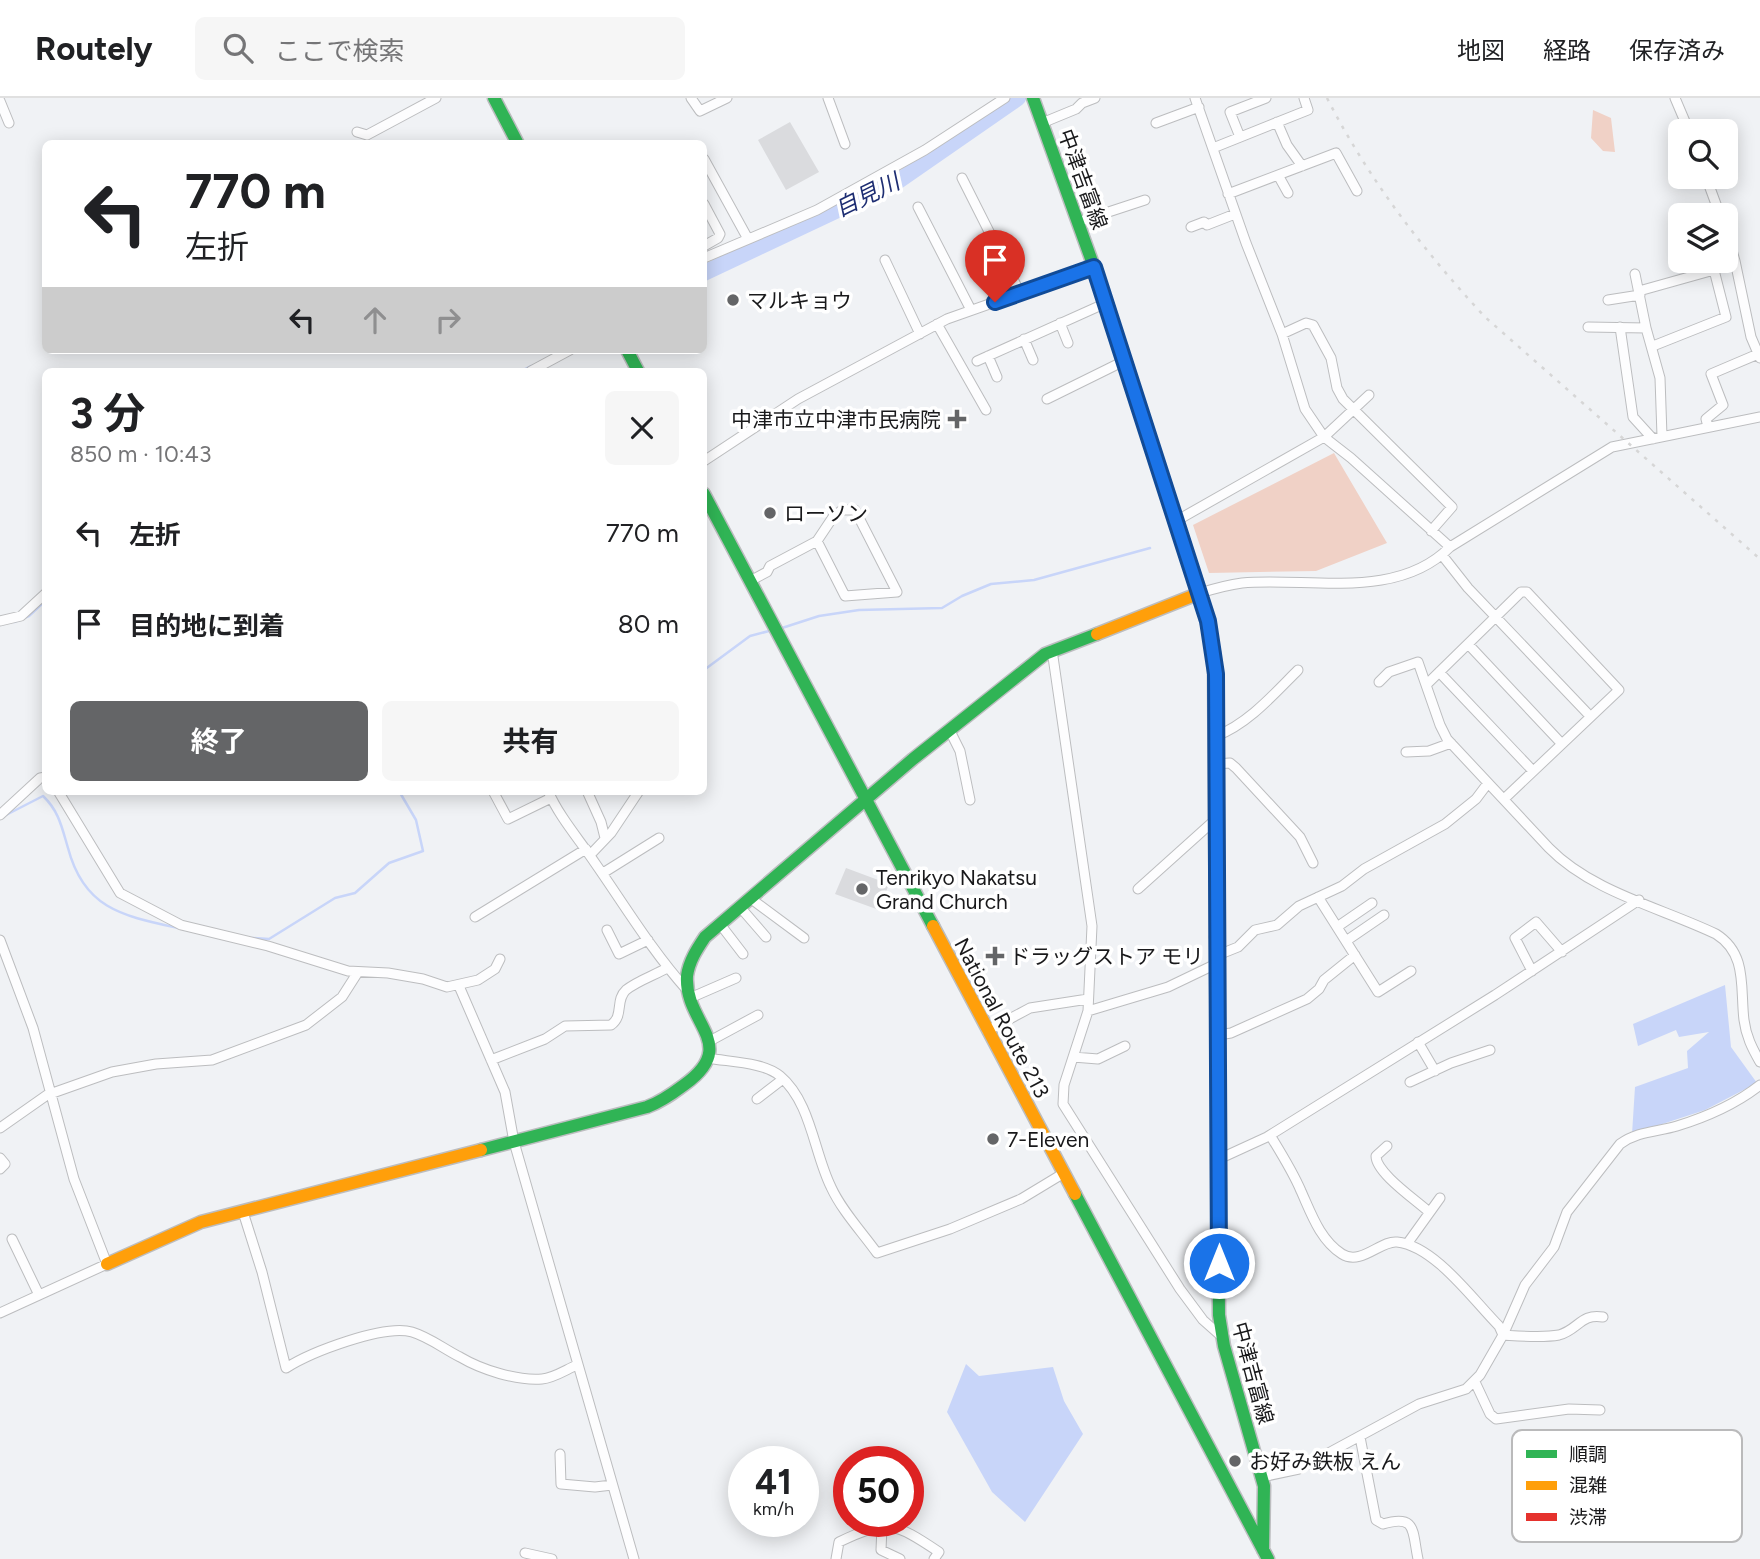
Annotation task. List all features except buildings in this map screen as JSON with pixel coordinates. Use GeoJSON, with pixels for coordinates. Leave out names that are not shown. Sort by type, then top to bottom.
{"type":"FeatureCollection","features":[{"type":"Feature","properties":{"kind":"main road"},"geometry":{"type":"LineString","coordinates":[[494,98],[516,140]]}},
{"type":"Feature","properties":{"kind":"main road","name":"中津吉富線"},"geometry":{"type":"LineString","coordinates":[[1035,102],[1094,267],[1177,521],[1200,593],[1214,653],[1219,1315],[1222,1336],[1262,1477],[1266,1555]]}},
{"type":"Feature","properties":{"kind":"main road","name":"National Route 213"},"geometry":{"type":"LineString","coordinates":[[707,500],[1266,1555]]}},
{"type":"Feature","properties":{"kind":"main road"},"geometry":{"type":"LineString","coordinates":[[107,1264],[181,1230],[659,1102],[701,1072],[708,1058],[708,1042],[688,994],[686,977],[691,957],[700,943],[720,924],[1026,667],[1052,650],[1200,593]]}},
{"type":"Feature","properties":{"kind":"street"},"geometry":{"type":"LineString","coordinates":[[357,132],[367,135],[436,98]]}},
{"type":"Feature","properties":{"kind":"street"},"geometry":{"type":"LineString","coordinates":[[691,98],[700,111],[727,98]]}},
{"type":"Feature","properties":{"kind":"street"},"geometry":{"type":"LineString","coordinates":[[828,98],[845,144]]}},
{"type":"Feature","properties":{"kind":"street"},"geometry":{"type":"LineString","coordinates":[[707,257],[817,210],[925,150],[1005,98]]}},
{"type":"Feature","properties":{"kind":"street"},"geometry":{"type":"LineString","coordinates":[[1042,123],[1095,98]]}},
{"type":"Feature","properties":{"kind":"street"},"geometry":{"type":"LineString","coordinates":[[1240,137],[1230,112],[1266,98]]}},
{"type":"Feature","properties":{"kind":"street"},"geometry":{"type":"LineString","coordinates":[[1213,148],[1308,110],[1304,98]]}},
{"type":"Feature","properties":{"kind":"street"},"geometry":{"type":"LineString","coordinates":[[1675,98],[1684,119]]}},
{"type":"Feature","properties":{"kind":"street"},"geometry":{"type":"LineString","coordinates":[[0,101],[9,123]]}},
{"type":"Feature","properties":{"kind":"street"},"geometry":{"type":"LineString","coordinates":[[1156,123],[1197,102],[1228,194],[1282,334],[1305,409],[1324,437],[1450,547]]}},
{"type":"Feature","properties":{"kind":"street"},"geometry":{"type":"LineString","coordinates":[[1277,122],[1287,145],[1302,166]]}},
{"type":"Feature","properties":{"kind":"street"},"geometry":{"type":"LineString","coordinates":[[1228,194],[1336,153],[1357,191]]}},
{"type":"Feature","properties":{"kind":"street"},"geometry":{"type":"LineString","coordinates":[[707,164],[748,239]]}},
{"type":"Feature","properties":{"kind":"street"},"geometry":{"type":"LineString","coordinates":[[1278,175],[1288,193]]}},
{"type":"Feature","properties":{"kind":"street"},"geometry":{"type":"LineString","coordinates":[[961,178],[1020,293]]}},
{"type":"Feature","properties":{"kind":"street"},"geometry":{"type":"LineString","coordinates":[[1078,222],[1145,200]]}},
{"type":"Feature","properties":{"kind":"street"},"geometry":{"type":"LineString","coordinates":[[918,207],[971,310]]}},
{"type":"Feature","properties":{"kind":"street"},"geometry":{"type":"LineString","coordinates":[[707,210],[720,234],[707,244]]}},
{"type":"Feature","properties":{"kind":"street"},"geometry":{"type":"LineString","coordinates":[[1191,227],[1204,222],[1207,225],[1236,214]]}},
{"type":"Feature","properties":{"kind":"street"},"geometry":{"type":"LineString","coordinates":[[885,260],[919,334]]}},
{"type":"Feature","properties":{"kind":"street"},"geometry":{"type":"LineString","coordinates":[[707,459],[798,399],[937,324],[1094,267]]}},
{"type":"Feature","properties":{"kind":"street"},"geometry":{"type":"LineString","coordinates":[[1608,300],[1714,270],[1726,317],[1653,346]]}},
{"type":"Feature","properties":{"kind":"street"},"geometry":{"type":"LineString","coordinates":[[1709,427],[1706,419],[1723,405],[1711,374],[1759,356],[1737,273]]}},
{"type":"Feature","properties":{"kind":"street"},"geometry":{"type":"LineString","coordinates":[[1635,274],[1660,378],[1658,438]]}},
{"type":"Feature","properties":{"kind":"street"},"geometry":{"type":"LineString","coordinates":[[977,361],[1106,303]]}},
{"type":"Feature","properties":{"kind":"street"},"geometry":{"type":"LineString","coordinates":[[1060,323],[1068,343]]}},
{"type":"Feature","properties":{"kind":"street"},"geometry":{"type":"LineString","coordinates":[[1282,334],[1306,323],[1313,325],[1331,358],[1337,388],[1354,410],[1452,507],[1431,531]]}},
{"type":"Feature","properties":{"kind":"street"},"geometry":{"type":"LineString","coordinates":[[937,324],[985,410]]}},
{"type":"Feature","properties":{"kind":"street"},"geometry":{"type":"LineString","coordinates":[[1588,327],[1646,327]]}},
{"type":"Feature","properties":{"kind":"street"},"geometry":{"type":"LineString","coordinates":[[1620,327],[1633,417],[1658,438]]}},
{"type":"Feature","properties":{"kind":"street"},"geometry":{"type":"LineString","coordinates":[[1024,339],[1033,360]]}},
{"type":"Feature","properties":{"kind":"street"},"geometry":{"type":"LineString","coordinates":[[537,368],[563,354]]}},
{"type":"Feature","properties":{"kind":"street"},"geometry":{"type":"LineString","coordinates":[[988,356],[996,377]]}},
{"type":"Feature","properties":{"kind":"street"},"geometry":{"type":"LineString","coordinates":[[1047,399],[1124,361]]}},
{"type":"Feature","properties":{"kind":"street"},"geometry":{"type":"LineString","coordinates":[[1177,521],[1324,437],[1369,396]]}},
{"type":"Feature","properties":{"kind":"street"},"geometry":{"type":"LineString","coordinates":[[1200,593],[1242,583],[1347,582],[1390,578],[1418,568],[1442,555],[1450,547],[1612,447],[1760,417]]}},
{"type":"Feature","properties":{"kind":"street"},"geometry":{"type":"LineString","coordinates":[[750,582],[766,572],[770,566],[817,541],[832,517],[842,510],[855,510],[897,592],[845,596],[817,541]]}},
{"type":"Feature","properties":{"kind":"street"},"geometry":{"type":"LineString","coordinates":[[1442,555],[1468,588],[1590,716]]}},
{"type":"Feature","properties":{"kind":"street"},"geometry":{"type":"LineString","coordinates":[[1426,685],[1521,592],[1527,592],[1619,690],[1504,799]]}},
{"type":"Feature","properties":{"kind":"street"},"geometry":{"type":"LineString","coordinates":[[0,621],[20,616],[42,597]]}},
{"type":"Feature","properties":{"kind":"street"},"geometry":{"type":"LineString","coordinates":[[1468,644],[1561,743]]}},
{"type":"Feature","properties":{"kind":"street"},"geometry":{"type":"LineString","coordinates":[[1052,650],[1092,918],[1087,1012],[1062,1092],[1066,1109],[1180,1289],[1203,1320],[1222,1336]]}},
{"type":"Feature","properties":{"kind":"street"},"geometry":{"type":"LineString","coordinates":[[1379,682],[1389,672],[1418,662],[1440,725],[1451,743],[1562,861],[1588,876],[1706,929],[1728,943],[1741,967],[1745,1027],[1760,1062]]}},
{"type":"Feature","properties":{"kind":"street"},"geometry":{"type":"LineString","coordinates":[[1216,736],[1246,718],[1298,670]]}},
{"type":"Feature","properties":{"kind":"street"},"geometry":{"type":"LineString","coordinates":[[1440,672],[1533,771]]}},
{"type":"Feature","properties":{"kind":"street"},"geometry":{"type":"LineString","coordinates":[[949,729],[960,751],[970,800]]}},
{"type":"Feature","properties":{"kind":"street"},"geometry":{"type":"LineString","coordinates":[[1406,752],[1429,751],[1451,743]]}},
{"type":"Feature","properties":{"kind":"street"},"geometry":{"type":"LineString","coordinates":[[1216,764],[1230,763],[1237,768],[1300,836],[1313,863]]}},
{"type":"Feature","properties":{"kind":"street"},"geometry":{"type":"LineString","coordinates":[[0,814],[42,778]]}},
{"type":"Feature","properties":{"kind":"street"},"geometry":{"type":"LineString","coordinates":[[1087,1012],[1168,988],[1238,947],[1258,928],[1281,922],[1294,909],[1342,886],[1364,869],[1445,824],[1476,799],[1488,783]]}},
{"type":"Feature","properties":{"kind":"street"},"geometry":{"type":"LineString","coordinates":[[60,795],[120,894],[181,925],[358,972],[388,973],[423,979],[447,988],[488,974],[500,959]]}},
{"type":"Feature","properties":{"kind":"street"},"geometry":{"type":"LineString","coordinates":[[496,795],[508,820],[548,795]]}},
{"type":"Feature","properties":{"kind":"street"},"geometry":{"type":"LineString","coordinates":[[550,795],[558,814],[688,994],[736,978]]}},
{"type":"Feature","properties":{"kind":"street"},"geometry":{"type":"LineString","coordinates":[[589,795],[605,838]]}},
{"type":"Feature","properties":{"kind":"street"},"geometry":{"type":"LineString","coordinates":[[475,917],[588,852],[605,838],[636,795]]}},
{"type":"Feature","properties":{"kind":"street"},"geometry":{"type":"LineString","coordinates":[[1138,889],[1217,818]]}},
{"type":"Feature","properties":{"kind":"street"},"geometry":{"type":"LineString","coordinates":[[603,873],[659,838]]}},
{"type":"Feature","properties":{"kind":"street"},"geometry":{"type":"LineString","coordinates":[[1318,897],[1378,992],[1411,971]]}},
{"type":"Feature","properties":{"kind":"street"},"geometry":{"type":"LineString","coordinates":[[1219,1159],[1270,1135],[1532,971],[1639,900]]}},
{"type":"Feature","properties":{"kind":"street"},"geometry":{"type":"LineString","coordinates":[[745,902],[766,937]]}},
{"type":"Feature","properties":{"kind":"street"},"geometry":{"type":"LineString","coordinates":[[745,902],[804,938]]}},
{"type":"Feature","properties":{"kind":"street"},"geometry":{"type":"LineString","coordinates":[[1337,927],[1372,903]]}},
{"type":"Feature","properties":{"kind":"street"},"geometry":{"type":"LineString","coordinates":[[1346,941],[1384,915]]}},
{"type":"Feature","properties":{"kind":"street"},"geometry":{"type":"LineString","coordinates":[[1532,971],[1515,938],[1536,922],[1562,951]]}},
{"type":"Feature","properties":{"kind":"street"},"geometry":{"type":"LineString","coordinates":[[720,924],[743,954]]}},
{"type":"Feature","properties":{"kind":"street"},"geometry":{"type":"LineString","coordinates":[[607,930],[619,954],[648,940]]}},
{"type":"Feature","properties":{"kind":"street"},"geometry":{"type":"LineString","coordinates":[[0,940],[33,1027],[53,1092],[74,1179],[107,1264],[0,1313]]}},
{"type":"Feature","properties":{"kind":"street"},"geometry":{"type":"LineString","coordinates":[[1218,1035],[1231,1033],[1307,999],[1319,989],[1324,980],[1355,955]]}},
{"type":"Feature","properties":{"kind":"street"},"geometry":{"type":"LineString","coordinates":[[491,1059],[545,1039],[565,1026],[611,1025],[620,1016],[621,998],[626,990],[667,968]]}},
{"type":"Feature","properties":{"kind":"street"},"geometry":{"type":"LineString","coordinates":[[0,1128],[53,1092],[112,1072],[156,1064],[212,1060],[237,1053],[306,1025],[342,997],[358,972]]}},
{"type":"Feature","properties":{"kind":"street"},"geometry":{"type":"LineString","coordinates":[[459,986],[505,1092],[514,1142],[634,1559]]}},
{"type":"Feature","properties":{"kind":"street"},"geometry":{"type":"LineString","coordinates":[[987,1031],[1030,1008],[1088,999]]}},
{"type":"Feature","properties":{"kind":"street"},"geometry":{"type":"LineString","coordinates":[[708,1042],[758,1014]]}},
{"type":"Feature","properties":{"kind":"street"},"geometry":{"type":"LineString","coordinates":[[1418,1042],[1434,1071]]}},
{"type":"Feature","properties":{"kind":"street"},"geometry":{"type":"LineString","coordinates":[[1073,1057],[1098,1059],[1125,1046]]}},
{"type":"Feature","properties":{"kind":"street"},"geometry":{"type":"LineString","coordinates":[[1410,1082],[1490,1050]]}},
{"type":"Feature","properties":{"kind":"street"},"geometry":{"type":"LineString","coordinates":[[708,1058],[779,1074],[797,1098],[832,1189],[877,1253],[950,1229],[1021,1199],[1064,1173]]}},
{"type":"Feature","properties":{"kind":"street"},"geometry":{"type":"LineString","coordinates":[[757,1099],[783,1079]]}},
{"type":"Feature","properties":{"kind":"street"},"geometry":{"type":"LineString","coordinates":[[1262,1477],[1299,1469],[1419,1404],[1462,1391],[1475,1382],[1503,1335],[1522,1292],[1554,1247],[1564,1217],[1620,1144],[1631,1137],[1679,1125],[1738,1101],[1760,1085]]}},
{"type":"Feature","properties":{"kind":"street"},"geometry":{"type":"LineString","coordinates":[[1270,1135],[1301,1190],[1310,1216],[1341,1253],[1353,1256],[1375,1251],[1390,1242],[1420,1249],[1434,1259],[1500,1326],[1503,1335]]}},
{"type":"Feature","properties":{"kind":"street"},"geometry":{"type":"LineString","coordinates":[[1387,1146],[1375,1158],[1376,1162],[1393,1182],[1429,1212]]}},
{"type":"Feature","properties":{"kind":"street"},"geometry":{"type":"LineString","coordinates":[[0,1158],[5,1164],[0,1169]]}},
{"type":"Feature","properties":{"kind":"street"},"geometry":{"type":"LineString","coordinates":[[1407,1244],[1440,1198]]}},
{"type":"Feature","properties":{"kind":"street"},"geometry":{"type":"LineString","coordinates":[[243,1212],[262,1272],[286,1368],[307,1354],[339,1346],[345,1340],[397,1331],[411,1331],[463,1359],[518,1378],[544,1379],[577,1365]]}},
{"type":"Feature","properties":{"kind":"street"},"geometry":{"type":"LineString","coordinates":[[12,1239],[39,1295]]}},
{"type":"Feature","properties":{"kind":"street"},"geometry":{"type":"LineString","coordinates":[[1503,1335],[1556,1335],[1564,1333],[1589,1316],[1603,1317]]}},
{"type":"Feature","properties":{"kind":"street"},"geometry":{"type":"LineString","coordinates":[[1475,1382],[1490,1414],[1496,1419],[1569,1409],[1600,1410]]}},
{"type":"Feature","properties":{"kind":"street"},"geometry":{"type":"LineString","coordinates":[[1360,1437],[1376,1520],[1383,1524],[1399,1519],[1407,1522],[1412,1529],[1418,1559]]}},
{"type":"Feature","properties":{"kind":"street"},"geometry":{"type":"LineString","coordinates":[[560,1454],[561,1483],[595,1487],[612,1485]]}},
{"type":"Feature","properties":{"kind":"street"},"geometry":{"type":"LineString","coordinates":[[836,1559],[839,1542],[850,1537]]}},
{"type":"Feature","properties":{"kind":"street"},"geometry":{"type":"LineString","coordinates":[[882,1537],[881,1550],[900,1559]]}},
{"type":"Feature","properties":{"kind":"street"},"geometry":{"type":"LineString","coordinates":[[915,1537],[939,1552],[934,1559]]}},
{"type":"Feature","properties":{"kind":"street"},"geometry":{"type":"LineString","coordinates":[[525,1553],[552,1559]]}},
{"type":"Feature","properties":{"kind":"shaded area"},"geometry":{"type":"Polygon","coordinates":[[[1593,110],[1611,118],[1615,152],[1603,151],[1591,138],[1593,110]]]}},
{"type":"Feature","properties":{"kind":"shaded area"},"geometry":{"type":"Polygon","coordinates":[[[1334,453],[1387,543],[1316,571],[1209,573],[1193,525],[1334,453]]]}},
{"type":"Feature","properties":{"kind":"water"},"geometry":{"type":"Polygon","coordinates":[[[1725,985],[1731,1047],[1757,1083],[1705,1110],[1632,1134],[1635,1087],[1688,1068],[1687,1051],[1709,1032],[1679,1037],[1676,1030],[1638,1046],[1633,1024],[1725,985]]]}},
{"type":"Feature","properties":{"kind":"water"},"geometry":{"type":"Polygon","coordinates":[[[966,1364],[979,1376],[1053,1367],[1064,1401],[1083,1434],[1025,1522],[992,1492],[947,1412],[966,1364]]]}},
{"type":"Feature","properties":{"kind":"waterway","name":"自見川"},"geometry":{"type":"LineString","coordinates":[[707,272],[897,182],[1018,98]]}},
{"type":"Feature","properties":{"kind":"waterway"},"geometry":{"type":"LineString","coordinates":[[527,368],[531,366]]}},
{"type":"Feature","properties":{"kind":"waterway"},"geometry":{"type":"LineString","coordinates":[[782,628],[819,616],[859,610],[942,608],[991,584],[1034,580],[1150,548]]}},
{"type":"Feature","properties":{"kind":"waterway"},"geometry":{"type":"LineString","coordinates":[[14,622],[29,616],[42,604]]}},
{"type":"Feature","properties":{"kind":"waterway"},"geometry":{"type":"LineString","coordinates":[[707,668],[750,636],[769,631]]}},
{"type":"Feature","properties":{"kind":"waterway"},"geometry":{"type":"LineString","coordinates":[[253,938],[269,939],[335,898],[355,893],[389,863],[423,851],[416,820],[401,795]]}},
{"type":"Feature","properties":{"kind":"waterway"},"geometry":{"type":"LineString","coordinates":[[6,815],[43,796],[59,820],[75,868],[84,885],[95,897],[123,913],[178,928]]}},
{"type":"Feature","properties":{"kind":"railway"},"geometry":{"type":"LineString","coordinates":[[1327,98],[1379,186],[1440,266],[1485,317],[1760,559]]}},
{"type":"Feature","properties":{"kind":"traffic: fast"},"geometry":{"type":"LineString","coordinates":[[494,98],[516,140]]}},
{"type":"Feature","properties":{"kind":"traffic: fast"},"geometry":{"type":"LineString","coordinates":[[1033,98],[1094,267],[1200,593],[1208,627]]}},
{"type":"Feature","properties":{"kind":"traffic: fast"},"geometry":{"type":"LineString","coordinates":[[629,354],[636,368]]}},
{"type":"Feature","properties":{"kind":"traffic: fast"},"geometry":{"type":"LineString","coordinates":[[707,500],[933,926]]}},
{"type":"Feature","properties":{"kind":"traffic: fast"},"geometry":{"type":"LineString","coordinates":[[481,1150],[647,1107],[684,1085],[700,1071],[708,1057],[706,1033],[693,1008],[688,993],[687,976],[691,960],[705,937],[913,759],[1045,654],[1097,634]]}},
{"type":"Feature","properties":{"kind":"traffic: fast"},"geometry":{"type":"LineString","coordinates":[[1218,1175],[1219,1315],[1224,1346],[1264,1486],[1263,1550]]}},
{"type":"Feature","properties":{"kind":"traffic: fast"},"geometry":{"type":"LineString","coordinates":[[1075,1194],[1268,1559]]}},
{"type":"Feature","properties":{"kind":"traffic: slow"},"geometry":{"type":"LineString","coordinates":[[1097,634],[1200,593]]}},
{"type":"Feature","properties":{"kind":"traffic: slow"},"geometry":{"type":"LineString","coordinates":[[1208,627],[1214,653],[1216,937]]}},
{"type":"Feature","properties":{"kind":"traffic: slow"},"geometry":{"type":"LineString","coordinates":[[933,926],[1075,1194]]}},
{"type":"Feature","properties":{"kind":"traffic: slow"},"geometry":{"type":"LineString","coordinates":[[107,1264],[201,1222],[481,1150]]}},
{"type":"Feature","properties":{"kind":"traffic: jam"},"geometry":{"type":"LineString","coordinates":[[1216,937],[1218,1175]]}},
{"type":"Feature","properties":{"kind":"place","name":"マルキョウ"},"geometry":{"type":"Point","coordinates":[733,300]}},
{"type":"Feature","properties":{"kind":"place","name":"中津市立中津市民病院"},"geometry":{"type":"Point","coordinates":[957,419]}},
{"type":"Feature","properties":{"kind":"place","name":"ローソン"},"geometry":{"type":"Point","coordinates":[770,513]}},
{"type":"Feature","properties":{"kind":"place","name":"Tenrikyo Nakatsu Grand Church"},"geometry":{"type":"Point","coordinates":[862,889]}},
{"type":"Feature","properties":{"kind":"place","name":"ドラッグストア モリ"},"geometry":{"type":"Point","coordinates":[995,956]}},
{"type":"Feature","properties":{"kind":"place","name":"7-Eleven"},"geometry":{"type":"Point","coordinates":[993,1139]}},
{"type":"Feature","properties":{"kind":"place","name":"お好み鉄板 えん"},"geometry":{"type":"Point","coordinates":[1235,1461]}},
{"type":"Feature","properties":{"kind":"route"},"geometry":{"type":"LineString","coordinates":[[995,302],[1094,267],[1208,621],[1216,674],[1219,1263]]}}]}
